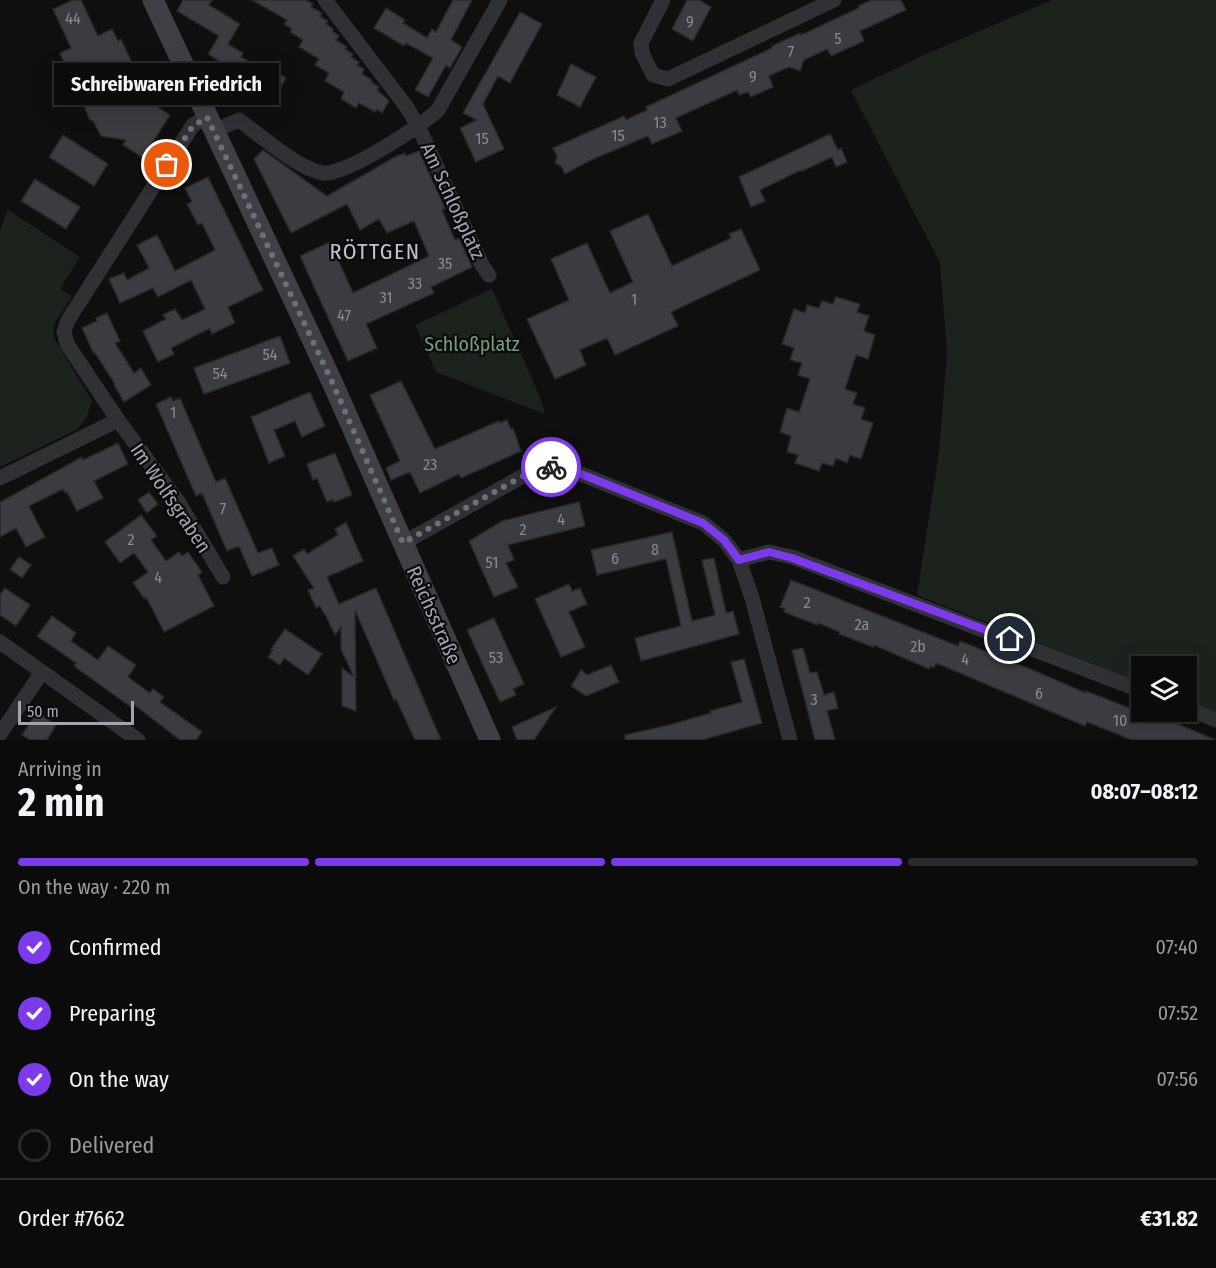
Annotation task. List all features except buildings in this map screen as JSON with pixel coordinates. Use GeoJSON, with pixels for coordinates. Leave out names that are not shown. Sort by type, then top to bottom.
{"type":"FeatureCollection","features":[{"type":"Feature","properties":{"kind":"main road","name":"Reichsstraße"},"geometry":{"type":"LineString","coordinates":[[153,0],[333,384],[490,740]]}},
{"type":"Feature","properties":{"kind":"street"},"geometry":{"type":"LineString","coordinates":[[325,0],[418,126]]}},
{"type":"Feature","properties":{"kind":"street","name":"Am Schloßplatz"},"geometry":{"type":"LineString","coordinates":[[210,124],[239,120],[287,155],[314,171],[326,174],[340,171],[418,126],[438,110],[500,0]]}},
{"type":"Feature","properties":{"kind":"street"},"geometry":{"type":"LineString","coordinates":[[663,0],[642,43],[642,53],[652,75],[668,79],[834,0]]}},
{"type":"Feature","properties":{"kind":"street","name":"Im Wolfsgraben"},"geometry":{"type":"LineString","coordinates":[[210,124],[193,126],[68,320],[64,332],[67,344],[118,420],[179,503],[223,577]]}},
{"type":"Feature","properties":{"kind":"street","name":"Am Schloßplatz"},"geometry":{"type":"LineString","coordinates":[[418,126],[482,265],[489,275]]}},
{"type":"Feature","properties":{"kind":"street"},"geometry":{"type":"LineString","coordinates":[[0,478],[118,420]]}},
{"type":"Feature","properties":{"kind":"street"},"geometry":{"type":"LineString","coordinates":[[403,543],[532,471],[545,466],[581,474],[703,523],[724,540],[739,560],[752,598],[790,740]]}},
{"type":"Feature","properties":{"kind":"street"},"geometry":{"type":"LineString","coordinates":[[739,560],[769,552],[792,558],[1131,687]]}},
{"type":"Feature","properties":{"kind":"street"},"geometry":{"type":"LineString","coordinates":[[0,642],[138,740]]}},
{"type":"Feature","properties":{"kind":"street"},"geometry":{"type":"LineString","coordinates":[[0,734],[42,672]]}},
{"type":"Feature","properties":{"kind":"street"},"geometry":{"type":"LineString","coordinates":[[1197,712],[1216,720]]}},
{"type":"Feature","properties":{"kind":"green space"},"geometry":{"type":"Polygon","coordinates":[[[1052,0],[1216,0],[1216,713],[1197,705],[1197,656],[1131,656],[1131,679],[917,595],[939,452],[947,352],[940,263],[851,90],[926,54],[1052,0]]]}},
{"type":"Feature","properties":{"kind":"green space"},"geometry":{"type":"Polygon","coordinates":[[[8,210],[80,257],[60,289],[72,296],[53,326],[54,338],[92,401],[87,417],[78,429],[0,467],[0,231],[8,210]]]}},
{"type":"Feature","properties":{"kind":"green space","name":"Schloßplatz"},"geometry":{"type":"Polygon","coordinates":[[[492,289],[540,397],[545,414],[436,372],[415,325],[492,289]]]}},
{"type":"Feature","properties":{"kind":"way so far"},"geometry":{"type":"LineString","coordinates":[[167,165],[193,126],[207,117],[333,384],[403,543],[532,471],[545,466],[551,467]]}},
{"type":"Feature","properties":{"kind":"place","name":"Schreibwaren Friedrich"},"geometry":{"type":"Point","coordinates":[167,165]}},
{"type":"Feature","properties":{"kind":"district","name":"RÖTTGEN"},"geometry":{"type":"Point","coordinates":[375,251]}},
{"type":"Feature","properties":{"kind":"route"},"geometry":{"type":"LineString","coordinates":[[551,467],[581,474],[703,523],[724,540],[739,560],[769,552],[792,558],[1010,639]]}}]}
